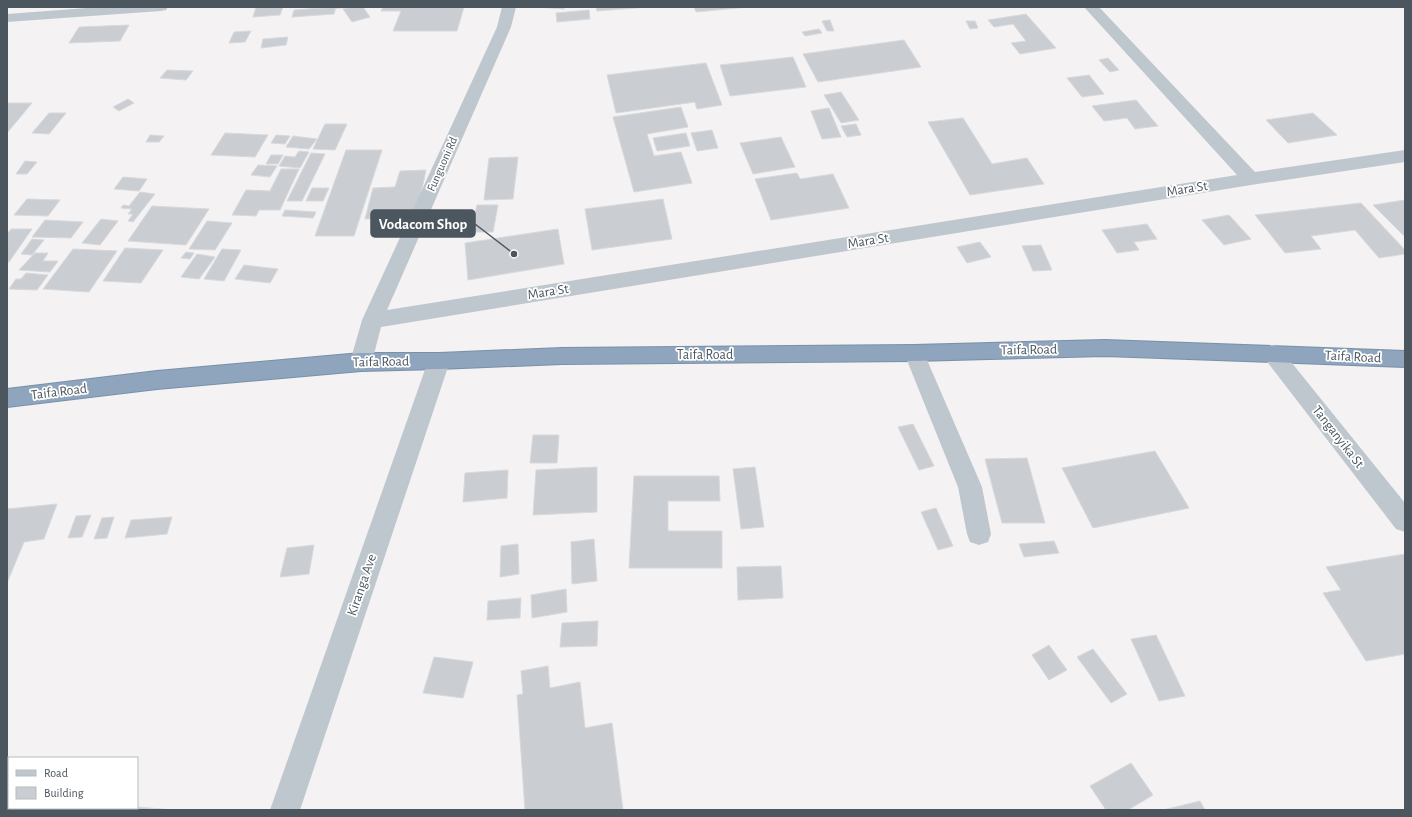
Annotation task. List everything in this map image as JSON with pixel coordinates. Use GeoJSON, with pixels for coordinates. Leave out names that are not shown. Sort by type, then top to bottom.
{"type":"FeatureCollection","features":[{"type":"Feature","properties":{"kind":"highway","name":"Taifa Road"},"geometry":{"type":"LineString","coordinates":[[7,398],[157,380],[361,362],[439,361],[562,356],[914,353],[1105,348],[1405,359]]}},
{"type":"Feature","properties":{"kind":"street"},"geometry":{"type":"LineString","coordinates":[[7,18],[161,7]]}},
{"type":"Feature","properties":{"kind":"street","name":"Funguoni Rd"},"geometry":{"type":"LineString","coordinates":[[372,320],[504,27],[509,7]]}},
{"type":"Feature","properties":{"kind":"street"},"geometry":{"type":"LineString","coordinates":[[1091,7],[1251,179]]}},
{"type":"Feature","properties":{"kind":"street","name":"Mara St"},"geometry":{"type":"LineString","coordinates":[[372,320],[1251,179],[1405,156]]}},
{"type":"Feature","properties":{"kind":"street"},"geometry":{"type":"LineString","coordinates":[[361,362],[372,320]]}},
{"type":"Feature","properties":{"kind":"street"},"geometry":{"type":"LineString","coordinates":[[914,353],[970,486],[979,534]]}},
{"type":"Feature","properties":{"kind":"street","name":"Tanganyika St"},"geometry":{"type":"LineString","coordinates":[[1272,353],[1405,521]]}},
{"type":"Feature","properties":{"kind":"street","name":"Kiranga Ave"},"geometry":{"type":"LineString","coordinates":[[285,810],[439,361]]}},
{"type":"Feature","properties":{"kind":"building"},"geometry":{"type":"Polygon","coordinates":[[[256,7],[283,7],[280,15],[253,17],[256,7]]]}},
{"type":"Feature","properties":{"kind":"building"},"geometry":{"type":"Polygon","coordinates":[[[311,7],[354,7],[310,10],[311,7]]]}},
{"type":"Feature","properties":{"kind":"building"},"geometry":{"type":"Polygon","coordinates":[[[336,7],[334,14],[292,17],[294,10],[336,7]]]}},
{"type":"Feature","properties":{"kind":"building"},"geometry":{"type":"Polygon","coordinates":[[[350,7],[363,7],[370,17],[352,22],[343,9],[350,7]]]}},
{"type":"Feature","properties":{"kind":"building"},"geometry":{"type":"Polygon","coordinates":[[[383,7],[464,7],[457,31],[393,31],[401,11],[381,11],[383,7]]]}},
{"type":"Feature","properties":{"kind":"building"},"geometry":{"type":"Polygon","coordinates":[[[538,7],[565,7],[564,9],[538,7]]]}},
{"type":"Feature","properties":{"kind":"building"},"geometry":{"type":"Polygon","coordinates":[[[596,7],[648,7],[597,11],[596,7]]]}},
{"type":"Feature","properties":{"kind":"building"},"geometry":{"type":"Polygon","coordinates":[[[694,7],[748,7],[696,12],[694,7]]]}},
{"type":"Feature","properties":{"kind":"building"},"geometry":{"type":"Polygon","coordinates":[[[589,10],[590,19],[557,22],[556,13],[589,10]]]}},
{"type":"Feature","properties":{"kind":"building"},"geometry":{"type":"Polygon","coordinates":[[[1026,14],[1056,48],[1020,54],[1011,43],[1026,41],[1013,24],[994,27],[988,20],[1026,14]]]}},
{"type":"Feature","properties":{"kind":"building"},"geometry":{"type":"Polygon","coordinates":[[[830,20],[834,31],[827,31],[822,21],[830,20]]]}},
{"type":"Feature","properties":{"kind":"building"},"geometry":{"type":"Polygon","coordinates":[[[966,21],[975,21],[978,28],[970,29],[966,21]]]}},
{"type":"Feature","properties":{"kind":"building"},"geometry":{"type":"Polygon","coordinates":[[[129,25],[120,41],[69,43],[79,27],[129,25]]]}},
{"type":"Feature","properties":{"kind":"building"},"geometry":{"type":"Polygon","coordinates":[[[819,29],[822,33],[805,36],[802,32],[819,29]]]}},
{"type":"Feature","properties":{"kind":"building"},"geometry":{"type":"Polygon","coordinates":[[[251,31],[245,42],[229,43],[234,32],[251,31]]]}},
{"type":"Feature","properties":{"kind":"building"},"geometry":{"type":"Polygon","coordinates":[[[288,37],[286,45],[261,48],[263,39],[288,37]]]}},
{"type":"Feature","properties":{"kind":"building"},"geometry":{"type":"Polygon","coordinates":[[[904,40],[921,67],[818,82],[803,54],[904,40]]]}},
{"type":"Feature","properties":{"kind":"building"},"geometry":{"type":"Polygon","coordinates":[[[793,57],[806,87],[730,96],[720,65],[793,57]]]}},
{"type":"Feature","properties":{"kind":"building"},"geometry":{"type":"Polygon","coordinates":[[[1108,58],[1119,70],[1110,72],[1099,60],[1108,58]]]}},
{"type":"Feature","properties":{"kind":"building"},"geometry":{"type":"Polygon","coordinates":[[[706,63],[722,105],[697,109],[695,102],[616,113],[607,75],[706,63]]]}},
{"type":"Feature","properties":{"kind":"building"},"geometry":{"type":"Polygon","coordinates":[[[167,70],[193,71],[186,80],[160,78],[167,70]]]}},
{"type":"Feature","properties":{"kind":"building"},"geometry":{"type":"Polygon","coordinates":[[[1089,75],[1104,94],[1082,97],[1067,78],[1089,75]]]}},
{"type":"Feature","properties":{"kind":"building"},"geometry":{"type":"Polygon","coordinates":[[[841,92],[859,120],[841,123],[824,95],[841,92]]]}},
{"type":"Feature","properties":{"kind":"building"},"geometry":{"type":"Polygon","coordinates":[[[128,99],[134,103],[119,111],[113,107],[128,99]]]}},
{"type":"Feature","properties":{"kind":"building"},"geometry":{"type":"Polygon","coordinates":[[[1136,100],[1158,126],[1135,129],[1127,118],[1104,121],[1092,106],[1136,100]]]}},
{"type":"Feature","properties":{"kind":"building"},"geometry":{"type":"Polygon","coordinates":[[[7,103],[32,103],[7,133],[7,103]]]}},
{"type":"Feature","properties":{"kind":"building"},"geometry":{"type":"Polygon","coordinates":[[[681,107],[688,127],[647,134],[654,156],[681,152],[692,183],[634,192],[613,117],[681,107]]]}},
{"type":"Feature","properties":{"kind":"building"},"geometry":{"type":"Polygon","coordinates":[[[829,108],[841,137],[822,139],[811,111],[829,108]]]}},
{"type":"Feature","properties":{"kind":"building"},"geometry":{"type":"Polygon","coordinates":[[[49,113],[66,113],[49,134],[32,133],[49,113]]]}},
{"type":"Feature","properties":{"kind":"building"},"geometry":{"type":"Polygon","coordinates":[[[1313,113],[1337,135],[1288,143],[1266,120],[1313,113]]]}},
{"type":"Feature","properties":{"kind":"building"},"geometry":{"type":"Polygon","coordinates":[[[963,118],[992,164],[1027,158],[1044,184],[970,195],[928,122],[963,118]]]}},
{"type":"Feature","properties":{"kind":"building"},"geometry":{"type":"Polygon","coordinates":[[[325,124],[347,124],[335,150],[313,149],[325,124]]]}},
{"type":"Feature","properties":{"kind":"building"},"geometry":{"type":"Polygon","coordinates":[[[856,124],[861,135],[847,137],[841,126],[856,124]]]}},
{"type":"Feature","properties":{"kind":"building"},"geometry":{"type":"Polygon","coordinates":[[[712,130],[718,148],[697,151],[691,133],[712,130]]]}},
{"type":"Feature","properties":{"kind":"building"},"geometry":{"type":"Polygon","coordinates":[[[225,133],[268,135],[255,157],[211,155],[225,133]]]}},
{"type":"Feature","properties":{"kind":"building"},"geometry":{"type":"Polygon","coordinates":[[[686,133],[690,146],[657,151],[653,138],[686,133]]]}},
{"type":"Feature","properties":{"kind":"building"},"geometry":{"type":"Polygon","coordinates":[[[150,135],[164,136],[159,142],[146,142],[150,135]]]}},
{"type":"Feature","properties":{"kind":"building"},"geometry":{"type":"Polygon","coordinates":[[[276,135],[290,136],[285,144],[271,143],[276,135]]]}},
{"type":"Feature","properties":{"kind":"building"},"geometry":{"type":"Polygon","coordinates":[[[293,136],[317,139],[309,149],[286,147],[293,136]]]}},
{"type":"Feature","properties":{"kind":"building"},"geometry":{"type":"Polygon","coordinates":[[[781,137],[795,167],[753,174],[740,143],[781,137]]]}},
{"type":"Feature","properties":{"kind":"building"},"geometry":{"type":"Polygon","coordinates":[[[346,150],[382,150],[354,236],[315,236],[346,150]]]}},
{"type":"Feature","properties":{"kind":"building"},"geometry":{"type":"Polygon","coordinates":[[[299,151],[309,152],[300,168],[279,166],[285,156],[295,157],[299,151]]]}},
{"type":"Feature","properties":{"kind":"building"},"geometry":{"type":"Polygon","coordinates":[[[311,153],[325,154],[302,201],[287,201],[311,153]]]}},
{"type":"Feature","properties":{"kind":"building"},"geometry":{"type":"Polygon","coordinates":[[[271,155],[283,155],[278,164],[266,164],[271,155]]]}},
{"type":"Feature","properties":{"kind":"building"},"geometry":{"type":"Polygon","coordinates":[[[518,157],[513,199],[484,200],[489,158],[518,157]]]}},
{"type":"Feature","properties":{"kind":"building"},"geometry":{"type":"Polygon","coordinates":[[[25,161],[37,162],[27,174],[16,174],[25,161]]]}},
{"type":"Feature","properties":{"kind":"building"},"geometry":{"type":"Polygon","coordinates":[[[258,165],[277,166],[270,177],[251,175],[258,165]]]}},
{"type":"Feature","properties":{"kind":"building"},"geometry":{"type":"Polygon","coordinates":[[[281,169],[299,169],[280,210],[259,210],[256,216],[232,215],[246,190],[270,191],[281,169]]]}},
{"type":"Feature","properties":{"kind":"building"},"geometry":{"type":"Polygon","coordinates":[[[426,170],[416,217],[365,219],[373,188],[395,187],[400,171],[426,170]]]}},
{"type":"Feature","properties":{"kind":"building"},"geometry":{"type":"Polygon","coordinates":[[[797,173],[800,179],[833,174],[849,208],[771,220],[755,179],[797,173]]]}},
{"type":"Feature","properties":{"kind":"building"},"geometry":{"type":"Polygon","coordinates":[[[123,177],[147,179],[139,191],[114,189],[123,177]]]}},
{"type":"Feature","properties":{"kind":"building"},"geometry":{"type":"Polygon","coordinates":[[[312,188],[329,188],[323,201],[306,201],[312,188]]]}},
{"type":"Feature","properties":{"kind":"building"},"geometry":{"type":"Polygon","coordinates":[[[140,192],[155,194],[133,222],[128,221],[133,214],[128,214],[132,209],[121,208],[123,205],[129,206],[140,192]]]}},
{"type":"Feature","properties":{"kind":"building"},"geometry":{"type":"Polygon","coordinates":[[[27,199],[60,200],[48,216],[14,215],[27,199]]]}},
{"type":"Feature","properties":{"kind":"building"},"geometry":{"type":"Polygon","coordinates":[[[663,199],[672,239],[592,250],[585,209],[663,199]]]}},
{"type":"Feature","properties":{"kind":"building"},"geometry":{"type":"Polygon","coordinates":[[[1405,200],[1404,216],[1405,237],[1373,205],[1405,200]]]}},
{"type":"Feature","properties":{"kind":"building"},"geometry":{"type":"Polygon","coordinates":[[[1361,203],[1405,250],[1405,254],[1379,258],[1355,230],[1311,236],[1321,249],[1285,253],[1255,215],[1361,203]]]}},
{"type":"Feature","properties":{"kind":"building"},"geometry":{"type":"Polygon","coordinates":[[[477,205],[498,205],[493,232],[470,232],[477,205]]]}},
{"type":"Feature","properties":{"kind":"building"},"geometry":{"type":"Polygon","coordinates":[[[152,206],[209,209],[186,245],[128,241],[152,206]]]}},
{"type":"Feature","properties":{"kind":"building"},"geometry":{"type":"Polygon","coordinates":[[[285,210],[316,212],[313,218],[282,216],[285,210]]]}},
{"type":"Feature","properties":{"kind":"building"},"geometry":{"type":"Polygon","coordinates":[[[1229,215],[1251,239],[1224,245],[1202,220],[1229,215]]]}},
{"type":"Feature","properties":{"kind":"building"},"geometry":{"type":"Polygon","coordinates":[[[101,219],[118,221],[100,245],[82,243],[101,219]]]}},
{"type":"Feature","properties":{"kind":"building"},"geometry":{"type":"Polygon","coordinates":[[[45,220],[83,222],[71,238],[32,237],[45,220]]]}},
{"type":"Feature","properties":{"kind":"building"},"geometry":{"type":"Polygon","coordinates":[[[207,221],[232,223],[215,250],[189,249],[207,221]]]}},
{"type":"Feature","properties":{"kind":"building"},"geometry":{"type":"Polygon","coordinates":[[[1147,224],[1157,239],[1134,242],[1139,250],[1117,253],[1102,230],[1147,224]]]}},
{"type":"Feature","properties":{"kind":"building"},"geometry":{"type":"Polygon","coordinates":[[[11,229],[32,229],[9,262],[7,262],[7,234],[11,229]]]}},
{"type":"Feature","properties":{"kind":"building"},"geometry":{"type":"Polygon","coordinates":[[[558,229],[564,264],[468,280],[465,243],[558,229]]]}},
{"type":"Feature","properties":{"kind":"building"},"geometry":{"type":"Polygon","coordinates":[[[32,239],[44,240],[32,255],[21,254],[32,239]]]}},
{"type":"Feature","properties":{"kind":"building"},"geometry":{"type":"Polygon","coordinates":[[[980,242],[991,257],[967,263],[957,247],[980,242]]]}},
{"type":"Feature","properties":{"kind":"building"},"geometry":{"type":"Polygon","coordinates":[[[1041,245],[1052,270],[1033,271],[1022,246],[1041,245]]]}},
{"type":"Feature","properties":{"kind":"building"},"geometry":{"type":"Polygon","coordinates":[[[125,248],[163,250],[141,283],[103,281],[125,248]]]}},
{"type":"Feature","properties":{"kind":"building"},"geometry":{"type":"Polygon","coordinates":[[[73,249],[117,251],[89,292],[43,289],[73,249]]]}},
{"type":"Feature","properties":{"kind":"building"},"geometry":{"type":"Polygon","coordinates":[[[222,249],[241,250],[224,281],[204,279],[222,249]]]}},
{"type":"Feature","properties":{"kind":"building"},"geometry":{"type":"Polygon","coordinates":[[[186,252],[194,253],[190,259],[181,258],[186,252]]]}},
{"type":"Feature","properties":{"kind":"building"},"geometry":{"type":"Polygon","coordinates":[[[35,253],[48,253],[43,261],[58,261],[50,272],[19,270],[35,253]]]}},
{"type":"Feature","properties":{"kind":"building"},"geometry":{"type":"Polygon","coordinates":[[[197,254],[215,257],[199,279],[181,277],[197,254]]]}},
{"type":"Feature","properties":{"kind":"building"},"geometry":{"type":"Polygon","coordinates":[[[244,265],[278,269],[270,283],[235,279],[244,265]]]}},
{"type":"Feature","properties":{"kind":"building"},"geometry":{"type":"Polygon","coordinates":[[[26,273],[48,275],[37,290],[9,289],[16,279],[21,279],[26,273]]]}},
{"type":"Feature","properties":{"kind":"building"},"geometry":{"type":"Polygon","coordinates":[[[913,424],[934,466],[919,470],[898,427],[913,424]]]}},
{"type":"Feature","properties":{"kind":"building"},"geometry":{"type":"Polygon","coordinates":[[[533,435],[559,435],[557,463],[530,463],[533,435]]]}},
{"type":"Feature","properties":{"kind":"building"},"geometry":{"type":"Polygon","coordinates":[[[1155,451],[1189,508],[1093,528],[1062,468],[1155,451]]]}},
{"type":"Feature","properties":{"kind":"building"},"geometry":{"type":"Polygon","coordinates":[[[1027,458],[1045,523],[1002,523],[985,459],[1027,458]]]}},
{"type":"Feature","properties":{"kind":"building"},"geometry":{"type":"Polygon","coordinates":[[[597,467],[597,512],[533,515],[536,470],[597,467]]]}},
{"type":"Feature","properties":{"kind":"building"},"geometry":{"type":"Polygon","coordinates":[[[755,467],[764,527],[741,529],[733,469],[755,467]]]}},
{"type":"Feature","properties":{"kind":"building"},"geometry":{"type":"Polygon","coordinates":[[[508,470],[507,498],[463,502],[465,473],[508,470]]]}},
{"type":"Feature","properties":{"kind":"building"},"geometry":{"type":"Polygon","coordinates":[[[634,476],[719,476],[720,501],[668,501],[668,531],[722,531],[722,568],[629,568],[634,476]]]}},
{"type":"Feature","properties":{"kind":"building"},"geometry":{"type":"Polygon","coordinates":[[[57,504],[44,539],[24,542],[7,583],[7,509],[57,504]]]}},
{"type":"Feature","properties":{"kind":"building"},"geometry":{"type":"Polygon","coordinates":[[[936,508],[953,546],[938,550],[921,512],[936,508]]]}},
{"type":"Feature","properties":{"kind":"building"},"geometry":{"type":"Polygon","coordinates":[[[91,515],[82,537],[68,538],[76,516],[91,515]]]}},
{"type":"Feature","properties":{"kind":"building"},"geometry":{"type":"Polygon","coordinates":[[[114,517],[107,538],[94,539],[102,518],[114,517]]]}},
{"type":"Feature","properties":{"kind":"building"},"geometry":{"type":"Polygon","coordinates":[[[172,517],[167,534],[125,538],[131,520],[172,517]]]}},
{"type":"Feature","properties":{"kind":"building"},"geometry":{"type":"Polygon","coordinates":[[[594,539],[597,581],[572,584],[571,542],[594,539]]]}},
{"type":"Feature","properties":{"kind":"building"},"geometry":{"type":"Polygon","coordinates":[[[1054,541],[1059,553],[1024,557],[1019,544],[1054,541]]]}},
{"type":"Feature","properties":{"kind":"building"},"geometry":{"type":"Polygon","coordinates":[[[518,544],[519,574],[500,577],[501,546],[518,544]]]}},
{"type":"Feature","properties":{"kind":"building"},"geometry":{"type":"Polygon","coordinates":[[[314,545],[309,574],[280,577],[287,548],[314,545]]]}},
{"type":"Feature","properties":{"kind":"building"},"geometry":{"type":"Polygon","coordinates":[[[1405,554],[1405,654],[1366,661],[1323,593],[1341,590],[1326,567],[1405,554]]]}},
{"type":"Feature","properties":{"kind":"building"},"geometry":{"type":"Polygon","coordinates":[[[781,566],[783,598],[738,600],[737,567],[781,566]]]}},
{"type":"Feature","properties":{"kind":"building"},"geometry":{"type":"Polygon","coordinates":[[[566,589],[567,612],[532,618],[531,595],[566,589]]]}},
{"type":"Feature","properties":{"kind":"building"},"geometry":{"type":"Polygon","coordinates":[[[521,598],[520,618],[487,620],[488,601],[521,598]]]}},
{"type":"Feature","properties":{"kind":"building"},"geometry":{"type":"Polygon","coordinates":[[[598,621],[597,646],[560,647],[562,623],[598,621]]]}},
{"type":"Feature","properties":{"kind":"building"},"geometry":{"type":"Polygon","coordinates":[[[1156,635],[1185,696],[1159,701],[1131,639],[1156,635]]]}},
{"type":"Feature","properties":{"kind":"building"},"geometry":{"type":"Polygon","coordinates":[[[1049,645],[1067,670],[1049,680],[1032,655],[1049,645]]]}},
{"type":"Feature","properties":{"kind":"building"},"geometry":{"type":"Polygon","coordinates":[[[1093,649],[1127,694],[1111,703],[1077,657],[1093,649]]]}},
{"type":"Feature","properties":{"kind":"building"},"geometry":{"type":"Polygon","coordinates":[[[434,657],[473,662],[463,698],[423,693],[434,657]]]}},
{"type":"Feature","properties":{"kind":"building"},"geometry":{"type":"Polygon","coordinates":[[[548,666],[550,688],[580,682],[585,728],[612,723],[623,810],[525,810],[517,695],[523,694],[521,671],[548,666]]]}},
{"type":"Feature","properties":{"kind":"building"},"geometry":{"type":"Polygon","coordinates":[[[1131,763],[1153,795],[1128,810],[1106,810],[1090,786],[1131,763]]]}},
{"type":"Feature","properties":{"kind":"building"},"geometry":{"type":"Polygon","coordinates":[[[1200,801],[1205,810],[1163,810],[1200,801]]]}},
{"type":"Feature","properties":{"kind":"building"},"geometry":{"type":"Polygon","coordinates":[[[138,807],[174,810],[64,810],[138,809],[138,807]]]}},
{"type":"Feature","properties":{"kind":"place","name":"Vodacom Shop"},"geometry":{"type":"Point","coordinates":[514,254]}}]}
